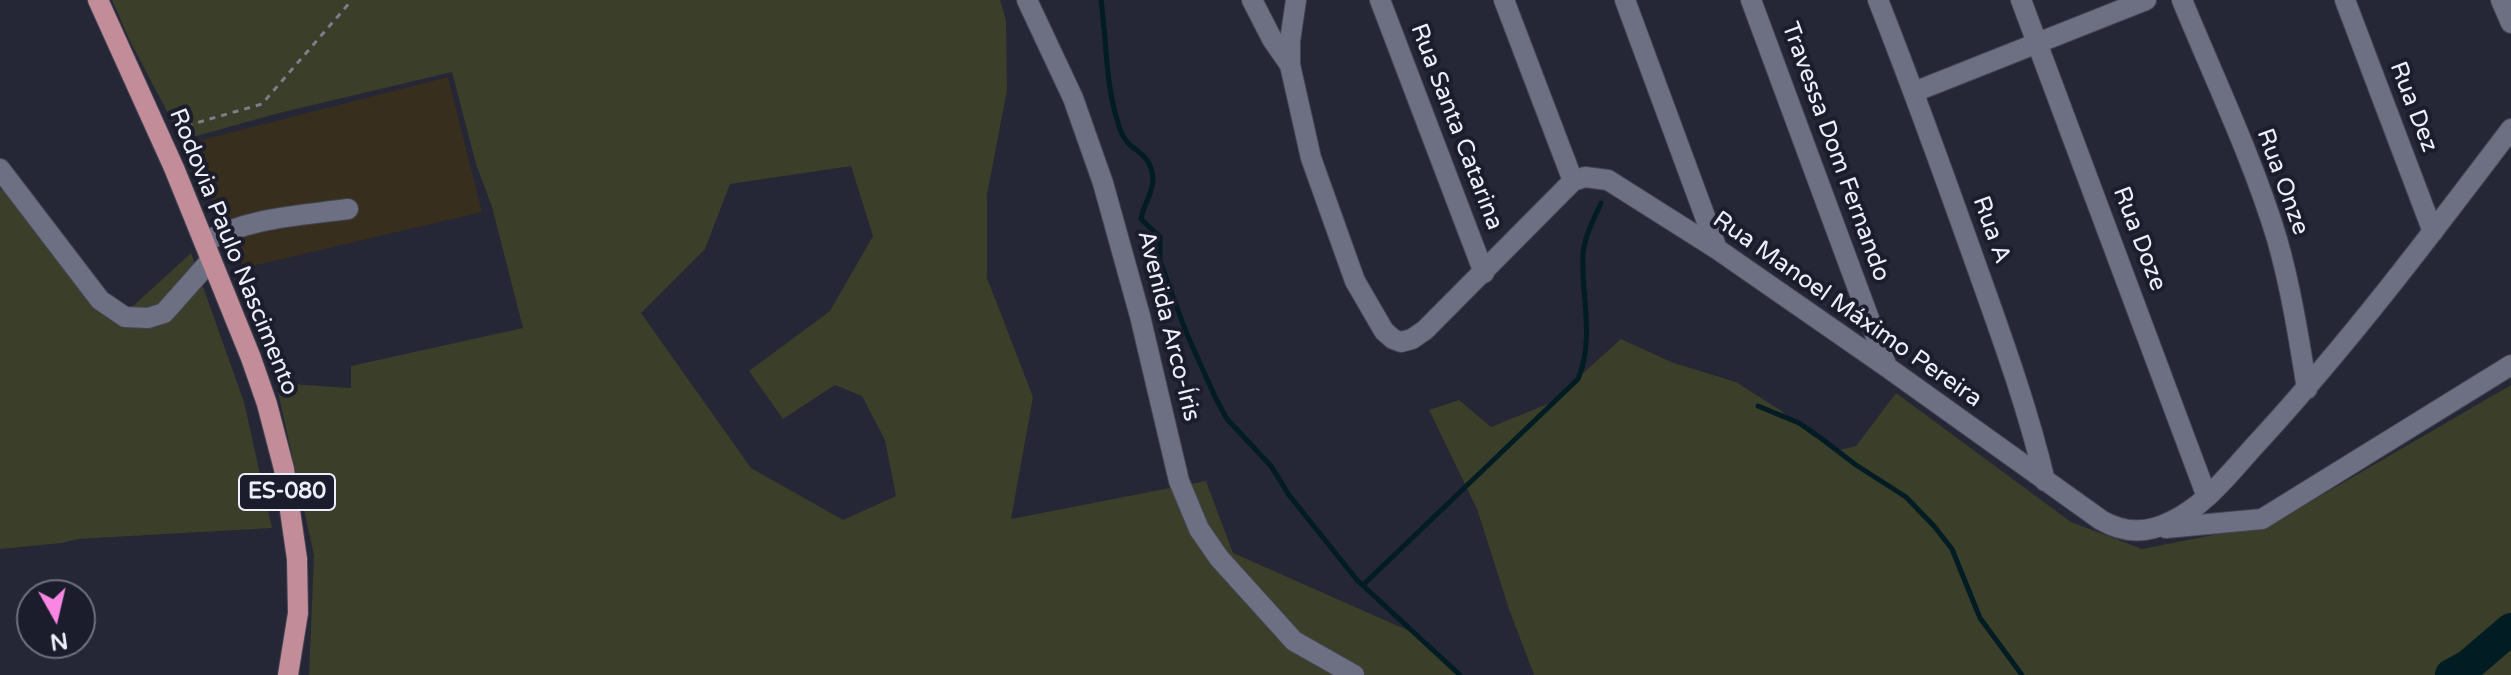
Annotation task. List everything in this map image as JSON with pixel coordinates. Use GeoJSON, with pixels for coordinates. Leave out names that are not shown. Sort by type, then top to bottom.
{"type":"FeatureCollection","features":[{"type":"Feature","properties":{"kind":"main road","name":"Rodovia Paulo Nascimento"},"geometry":{"type":"LineString","coordinates":[[98,0],[208,251],[267,404],[284,469],[297,559],[298,613],[288,675]]}},
{"type":"Feature","properties":{"kind":"street","name":"Avenida Arco-Íris"},"geometry":{"type":"LineString","coordinates":[[1027,0],[1073,98],[1103,183],[1140,316],[1179,481],[1199,529],[1219,558],[1294,641],[1354,675]]}},
{"type":"Feature","properties":{"kind":"street"},"geometry":{"type":"LineString","coordinates":[[1252,0],[1272,39],[1290,65]]}},
{"type":"Feature","properties":{"kind":"street"},"geometry":{"type":"LineString","coordinates":[[1296,0],[1290,65],[1311,158],[1355,281],[1384,331],[1401,342],[1425,330],[1573,181],[1504,0]]}},
{"type":"Feature","properties":{"kind":"street","name":"Rua Santa Catarina"},"geometry":{"type":"LineString","coordinates":[[1380,0],[1484,273]]}},
{"type":"Feature","properties":{"kind":"street"},"geometry":{"type":"LineString","coordinates":[[1625,0],[1717,249]]}},
{"type":"Feature","properties":{"kind":"street","name":"Travessa Dom Fernando"},"geometry":{"type":"LineString","coordinates":[[1751,0],[1887,367]]}},
{"type":"Feature","properties":{"kind":"street","name":"Rua A"},"geometry":{"type":"LineString","coordinates":[[1878,0],[2006,349],[2045,481]]}},
{"type":"Feature","properties":{"kind":"street","name":"Rua Doze"},"geometry":{"type":"LineString","coordinates":[[2021,0],[2207,497]]}},
{"type":"Feature","properties":{"kind":"street"},"geometry":{"type":"LineString","coordinates":[[1914,92],[2146,0]]}},
{"type":"Feature","properties":{"kind":"street","name":"Rua Onze"},"geometry":{"type":"LineString","coordinates":[[2182,0],[2276,238],[2289,287],[2307,389]]}},
{"type":"Feature","properties":{"kind":"street","name":"Rua Dez"},"geometry":{"type":"LineString","coordinates":[[2345,0],[2433,232]]}},
{"type":"Feature","properties":{"kind":"street"},"geometry":{"type":"LineString","coordinates":[[2501,0],[2511,23]]}},
{"type":"Feature","properties":{"kind":"street"},"geometry":{"type":"LineString","coordinates":[[2142,531],[2168,523],[2207,497],[2307,389],[2511,129]]}},
{"type":"Feature","properties":{"kind":"street"},"geometry":{"type":"LineString","coordinates":[[0,169],[100,300],[125,317],[148,318],[164,313],[174,305],[208,251],[224,232],[257,221],[348,209]]}},
{"type":"Feature","properties":{"kind":"street","name":"Rua Manoel Máximo Pereira"},"geometry":{"type":"LineString","coordinates":[[1573,181],[1585,177],[1608,180],[1717,249],[2113,527],[2142,531]]}},
{"type":"Feature","properties":{"kind":"street"},"geometry":{"type":"LineString","coordinates":[[2142,531],[2262,519],[2511,365]]}},
{"type":"Feature","properties":{"kind":"path"},"geometry":{"type":"LineString","coordinates":[[159,134],[262,104],[352,0]]}},
{"type":"Feature","properties":{"kind":"shaded area"},"geometry":{"type":"Polygon","coordinates":[[[448,77],[482,212],[244,268],[186,144],[448,77]]]}},
{"type":"Feature","properties":{"kind":"green space"},"geometry":{"type":"Polygon","coordinates":[[[112,0],[1000,0],[1006,20],[1007,90],[987,195],[987,278],[1033,397],[1011,519],[1206,481],[1233,553],[1423,637],[1457,675],[309,675],[314,555],[276,383],[351,388],[351,366],[523,328],[492,207],[476,164],[452,72],[279,113],[182,140],[112,0]],[[851,166],[730,184],[705,249],[641,313],[751,468],[843,520],[896,496],[885,440],[862,396],[835,385],[783,419],[749,371],[830,311],[873,236],[851,166]]]}},
{"type":"Feature","properties":{"kind":"green space"},"geometry":{"type":"Polygon","coordinates":[[[0,189],[14,196],[121,317],[191,253],[244,402],[272,528],[77,539],[0,549],[0,189]]]}},
{"type":"Feature","properties":{"kind":"green space"},"geometry":{"type":"Polygon","coordinates":[[[1621,339],[1671,362],[1736,382],[1780,410],[1814,437],[1840,450],[1856,446],[1896,393],[2071,522],[2142,549],[2274,523],[2511,385],[2511,675],[1534,675],[1477,509],[1429,410],[1459,400],[1491,427],[1550,403],[1621,339]]]}},
{"type":"Feature","properties":{"kind":"waterway"},"geometry":{"type":"LineString","coordinates":[[1101,0],[1115,113],[1124,137],[1148,161],[1153,178],[1141,219],[1160,237],[1160,261],[1186,332],[1216,399],[1227,419],[1271,466],[1289,495],[1357,580],[1460,675]]}},
{"type":"Feature","properties":{"kind":"waterway"},"geometry":{"type":"LineString","coordinates":[[1363,585],[1578,379],[1587,333],[1584,248],[1601,203]]}},
{"type":"Feature","properties":{"kind":"waterway"},"geometry":{"type":"LineString","coordinates":[[1758,406],[1799,423],[1906,497],[1952,549],[1980,618],[2022,675]]}},
{"type":"Feature","properties":{"kind":"waterway"},"geometry":{"type":"LineString","coordinates":[[2451,675],[2469,665],[2511,629]]}}]}
